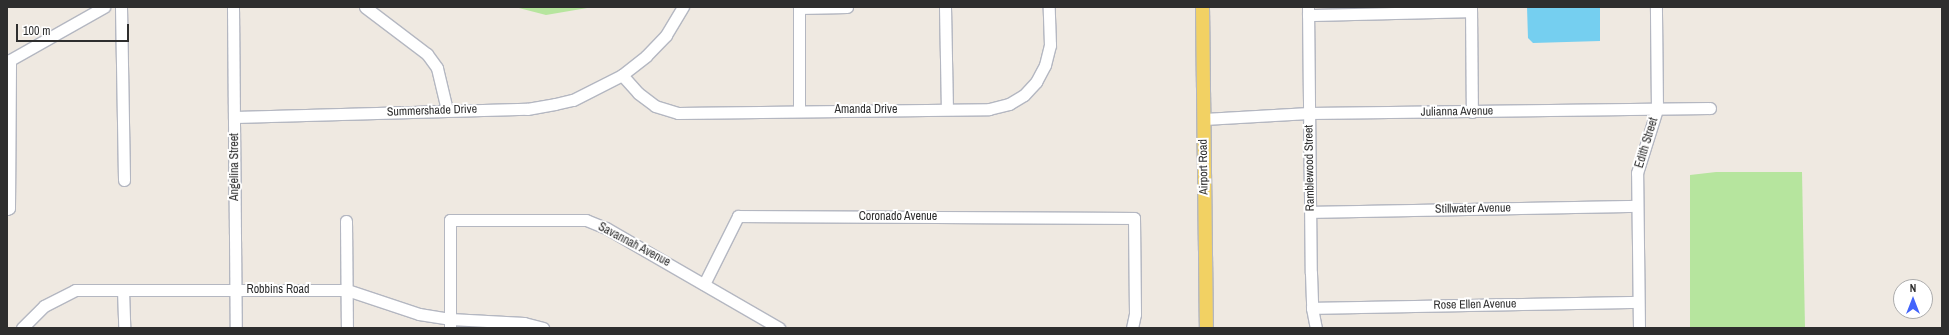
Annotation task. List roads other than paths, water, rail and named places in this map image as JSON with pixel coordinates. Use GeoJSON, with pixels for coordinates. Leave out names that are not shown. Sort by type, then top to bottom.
{"type":"FeatureCollection","features":[{"type":"Feature","properties":{"kind":"main road","name":"Airport Road"},"geometry":{"type":"LineString","coordinates":[[1202,7],[1206,328]]}},
{"type":"Feature","properties":{"kind":"street"},"geometry":{"type":"LineString","coordinates":[[7,209],[9,208],[10,60],[104,7]]}},
{"type":"Feature","properties":{"kind":"street"},"geometry":{"type":"LineString","coordinates":[[121,7],[124,180]]}},
{"type":"Feature","properties":{"kind":"street","name":"Angelina Street"},"geometry":{"type":"LineString","coordinates":[[233,7],[236,328]]}},
{"type":"Feature","properties":{"kind":"street"},"geometry":{"type":"LineString","coordinates":[[365,7],[427,54],[437,68],[447,110]]}},
{"type":"Feature","properties":{"kind":"street","name":"Summershade Drive"},"geometry":{"type":"LineString","coordinates":[[235,117],[363,115],[447,110],[527,109],[555,104],[590,92],[622,75],[646,56],[666,35],[683,7]]}},
{"type":"Feature","properties":{"kind":"street"},"geometry":{"type":"LineString","coordinates":[[799,110],[798,7],[847,7]]}},
{"type":"Feature","properties":{"kind":"street"},"geometry":{"type":"LineString","coordinates":[[945,7],[947,109]]}},
{"type":"Feature","properties":{"kind":"street","name":"Amanda Drive"},"geometry":{"type":"LineString","coordinates":[[622,75],[638,93],[665,110],[678,112],[989,109],[1009,104],[1024,94],[1036,82],[1045,65],[1050,45],[1049,7]]}},
{"type":"Feature","properties":{"kind":"street","name":"Edith Street"},"geometry":{"type":"LineString","coordinates":[[1639,328],[1636,206],[1638,173],[1657,109],[1656,7]]}},
{"type":"Feature","properties":{"kind":"street"},"geometry":{"type":"LineString","coordinates":[[1308,11],[1471,9],[1472,112]]}},
{"type":"Feature","properties":{"kind":"street","name":"Ramblewood Street"},"geometry":{"type":"LineString","coordinates":[[1308,11],[1312,308],[1316,328]]}},
{"type":"Feature","properties":{"kind":"street","name":"Julianna Avenue"},"geometry":{"type":"LineString","coordinates":[[1204,119],[1309,113],[1710,108]]}},
{"type":"Feature","properties":{"kind":"street","name":"Stillwater Avenue"},"geometry":{"type":"LineString","coordinates":[[1311,212],[1636,206]]}},
{"type":"Feature","properties":{"kind":"street","name":"Coronado Avenue"},"geometry":{"type":"LineString","coordinates":[[704,284],[738,216],[1134,218],[1135,314],[1132,328]]}},
{"type":"Feature","properties":{"kind":"street","name":"Savannah Avenue"},"geometry":{"type":"LineString","coordinates":[[450,324],[450,220],[586,220],[606,228],[779,328]]}},
{"type":"Feature","properties":{"kind":"street"},"geometry":{"type":"LineString","coordinates":[[346,221],[347,328]]}},
{"type":"Feature","properties":{"kind":"street","name":"Robbins Road"},"geometry":{"type":"LineString","coordinates":[[22,328],[44,306],[75,290],[346,290],[450,324],[524,323],[543,328]]}},
{"type":"Feature","properties":{"kind":"street"},"geometry":{"type":"LineString","coordinates":[[123,290],[124,328]]}},
{"type":"Feature","properties":{"kind":"street","name":"Rose Ellen Avenue"},"geometry":{"type":"LineString","coordinates":[[1312,308],[1638,302]]}},
{"type":"Feature","properties":{"kind":"water"},"geometry":{"type":"Polygon","coordinates":[[[1527,7],[1600,7],[1600,41],[1533,43],[1528,38],[1527,7]]]}}]}
